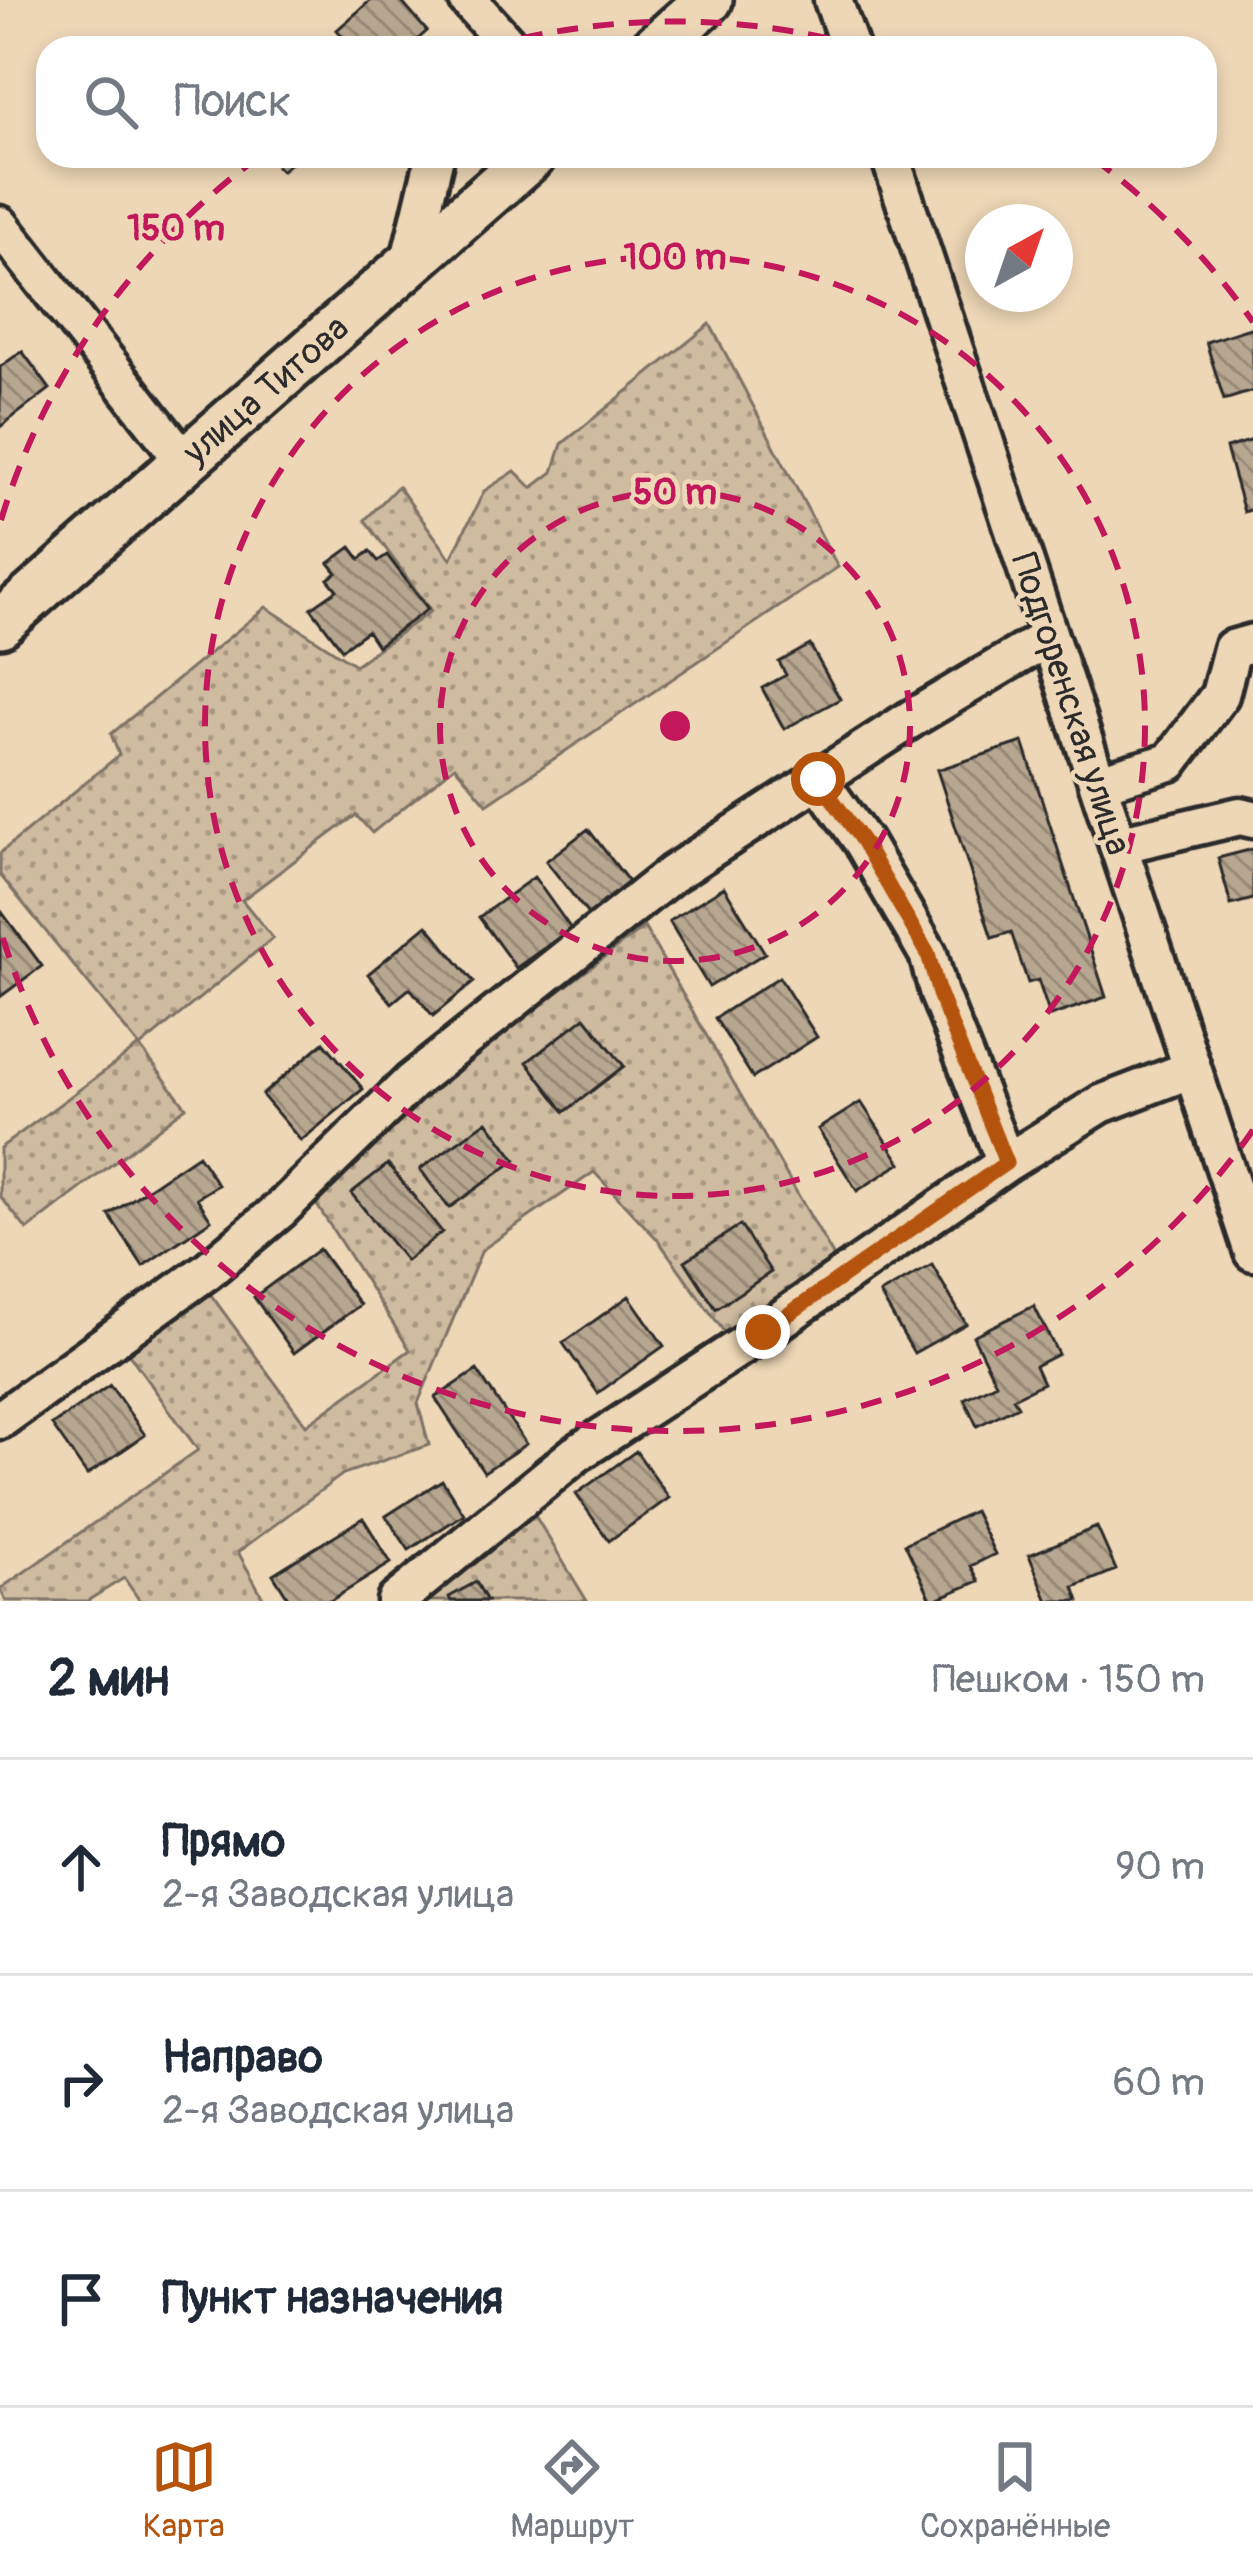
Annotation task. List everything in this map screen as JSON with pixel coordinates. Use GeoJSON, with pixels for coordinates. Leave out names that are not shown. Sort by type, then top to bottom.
{"type":"FeatureCollection","features":[{"type":"Feature","properties":{"kind":"main road"},"geometry":{"type":"LineString","coordinates":[[668,36],[709,0]]}},
{"type":"Feature","properties":{"kind":"main road","name":"улица Титова"},"geometry":{"type":"LineString","coordinates":[[0,624],[518,168]]}},
{"type":"Feature","properties":{"kind":"street"},"geometry":{"type":"LineString","coordinates":[[468,0],[500,36]]}},
{"type":"Feature","properties":{"kind":"street"},"geometry":{"type":"LineString","coordinates":[[833,0],[846,36]]}},
{"type":"Feature","properties":{"kind":"street"},"geometry":{"type":"LineString","coordinates":[[409,264],[432,168]]}},
{"type":"Feature","properties":{"kind":"street","name":"Подгоренская улица"},"geometry":{"type":"LineString","coordinates":[[894,168],[1192,1069],[1245,1206],[1253,1252]]}},
{"type":"Feature","properties":{"kind":"street"},"geometry":{"type":"LineString","coordinates":[[0,226],[185,461]]}},
{"type":"Feature","properties":{"kind":"street"},"geometry":{"type":"LineString","coordinates":[[0,1420],[207,1271],[280,1210],[412,1082],[654,888],[818,779],[1048,637]]}},
{"type":"Feature","properties":{"kind":"street"},"geometry":{"type":"LineString","coordinates":[[1097,783],[1170,762],[1220,695],[1232,649],[1253,643]]}},
{"type":"Feature","properties":{"kind":"street"},"geometry":{"type":"LineString","coordinates":[[818,779],[863,842],[928,954],[939,994],[1006,1163]]}},
{"type":"Feature","properties":{"kind":"street"},"geometry":{"type":"LineString","coordinates":[[1118,845],[1240,815],[1253,819]]}},
{"type":"Feature","properties":{"kind":"street"},"geometry":{"type":"LineString","coordinates":[[396,1601],[577,1454],[1006,1163],[1101,1104],[1192,1069]]}},
{"type":"Feature","properties":{"kind":"shaded area"},"geometry":{"type":"Polygon","coordinates":[[[710,324],[838,567],[487,804],[455,766],[372,833],[356,815],[242,900],[273,938],[140,1047],[186,1107],[27,1230],[0,1196],[0,1148],[139,1046],[0,875],[0,853],[119,755],[111,734],[266,607],[355,665],[431,611],[365,520],[398,486],[451,559],[484,491],[515,471],[532,488],[553,472],[562,444],[710,324]]]}},
{"type":"Feature","properties":{"kind":"shaded area"},"geometry":{"type":"Polygon","coordinates":[[[644,927],[835,1259],[727,1336],[658,1240],[594,1172],[482,1250],[418,1403],[429,1445],[343,1474],[238,1552],[265,1601],[140,1601],[124,1578],[87,1601],[6,1601],[0,1589],[198,1450],[124,1347],[206,1288],[306,1425],[410,1350],[313,1199],[391,1119],[644,927]]]}},
{"type":"Feature","properties":{"kind":"shaded area"},"geometry":{"type":"Polygon","coordinates":[[[534,1514],[587,1601],[413,1601],[534,1514]]]}},
{"type":"Feature","properties":{"kind":"building"},"geometry":{"type":"Polygon","coordinates":[[[371,0],[400,0],[427,31],[421,36],[342,36],[337,30],[371,0]]]}},
{"type":"Feature","properties":{"kind":"building"},"geometry":{"type":"Polygon","coordinates":[[[1253,327],[1253,391],[1224,400],[1206,342],[1253,327]]]}},
{"type":"Feature","properties":{"kind":"building"},"geometry":{"type":"Polygon","coordinates":[[[22,351],[50,389],[0,427],[0,367],[22,351]]]}},
{"type":"Feature","properties":{"kind":"building"},"geometry":{"type":"Polygon","coordinates":[[[1253,440],[1253,509],[1244,512],[1226,448],[1253,440]]]}},
{"type":"Feature","properties":{"kind":"building"},"geometry":{"type":"Polygon","coordinates":[[[351,547],[360,559],[370,551],[378,561],[387,555],[428,609],[377,646],[367,631],[342,649],[311,608],[337,590],[328,579],[337,573],[329,563],[351,547]]]}},
{"type":"Feature","properties":{"kind":"building"},"geometry":{"type":"Polygon","coordinates":[[[810,645],[840,699],[784,729],[762,688],[786,675],[779,662],[810,645]]]}},
{"type":"Feature","properties":{"kind":"building"},"geometry":{"type":"Polygon","coordinates":[[[1023,742],[1106,997],[1050,1016],[1038,980],[1028,983],[1011,932],[992,938],[937,770],[1023,742]]]}},
{"type":"Feature","properties":{"kind":"building"},"geometry":{"type":"Polygon","coordinates":[[[588,829],[632,886],[590,917],[546,861],[588,829]]]}},
{"type":"Feature","properties":{"kind":"building"},"geometry":{"type":"Polygon","coordinates":[[[1253,849],[1253,899],[1231,905],[1218,858],[1253,849]]]}},
{"type":"Feature","properties":{"kind":"building"},"geometry":{"type":"Polygon","coordinates":[[[534,877],[571,929],[516,968],[479,917],[534,877]]]}},
{"type":"Feature","properties":{"kind":"building"},"geometry":{"type":"Polygon","coordinates":[[[724,887],[765,953],[709,987],[669,921],[724,887]]]}},
{"type":"Feature","properties":{"kind":"building"},"geometry":{"type":"Polygon","coordinates":[[[0,912],[42,966],[0,997],[0,912]]]}},
{"type":"Feature","properties":{"kind":"building"},"geometry":{"type":"Polygon","coordinates":[[[427,925],[474,982],[433,1016],[410,988],[392,1003],[368,974],[427,925]]]}},
{"type":"Feature","properties":{"kind":"building"},"geometry":{"type":"Polygon","coordinates":[[[779,977],[817,1037],[753,1078],[715,1018],[779,977]]]}},
{"type":"Feature","properties":{"kind":"building"},"geometry":{"type":"Polygon","coordinates":[[[585,1017],[624,1066],[565,1112],[527,1062],[585,1017]]]}},
{"type":"Feature","properties":{"kind":"building"},"geometry":{"type":"Polygon","coordinates":[[[324,1042],[363,1089],[301,1141],[262,1095],[324,1042]]]}},
{"type":"Feature","properties":{"kind":"building"},"geometry":{"type":"Polygon","coordinates":[[[861,1102],[901,1163],[857,1191],[818,1129],[861,1102]]]}},
{"type":"Feature","properties":{"kind":"building"},"geometry":{"type":"Polygon","coordinates":[[[487,1121],[516,1160],[449,1208],[420,1169],[487,1121]]]}},
{"type":"Feature","properties":{"kind":"building"},"geometry":{"type":"Polygon","coordinates":[[[198,1155],[218,1185],[197,1198],[211,1220],[143,1266],[109,1215],[198,1155]]]}},
{"type":"Feature","properties":{"kind":"building"},"geometry":{"type":"Polygon","coordinates":[[[388,1164],[442,1232],[406,1261],[351,1193],[388,1164]]]}},
{"type":"Feature","properties":{"kind":"building"},"geometry":{"type":"Polygon","coordinates":[[[740,1225],[771,1272],[716,1309],[685,1261],[740,1225]]]}},
{"type":"Feature","properties":{"kind":"building"},"geometry":{"type":"Polygon","coordinates":[[[319,1249],[360,1305],[294,1353],[254,1297],[319,1249]]]}},
{"type":"Feature","properties":{"kind":"building"},"geometry":{"type":"Polygon","coordinates":[[[932,1265],[966,1324],[914,1353],[880,1294],[932,1265]]]}},
{"type":"Feature","properties":{"kind":"building"},"geometry":{"type":"Polygon","coordinates":[[[629,1296],[664,1346],[598,1393],[563,1343],[629,1296]]]}},
{"type":"Feature","properties":{"kind":"building"},"geometry":{"type":"Polygon","coordinates":[[[1034,1306],[1058,1354],[1035,1366],[1043,1383],[1013,1398],[1018,1406],[977,1426],[964,1399],[996,1383],[973,1336],[1034,1306]]]}},
{"type":"Feature","properties":{"kind":"building"},"geometry":{"type":"Polygon","coordinates":[[[477,1370],[526,1444],[484,1472],[435,1398],[477,1370]]]}},
{"type":"Feature","properties":{"kind":"building"},"geometry":{"type":"Polygon","coordinates":[[[110,1385],[145,1435],[87,1475],[52,1425],[110,1385]]]}},
{"type":"Feature","properties":{"kind":"building"},"geometry":{"type":"Polygon","coordinates":[[[636,1451],[669,1498],[609,1541],[576,1494],[636,1451]]]}},
{"type":"Feature","properties":{"kind":"building"},"geometry":{"type":"Polygon","coordinates":[[[442,1480],[464,1514],[409,1550],[386,1516],[442,1480]]]}},
{"type":"Feature","properties":{"kind":"building"},"geometry":{"type":"Polygon","coordinates":[[[974,1511],[995,1554],[971,1566],[979,1581],[932,1601],[905,1544],[974,1511]]]}},
{"type":"Feature","properties":{"kind":"building"},"geometry":{"type":"Polygon","coordinates":[[[363,1518],[391,1563],[330,1601],[290,1601],[273,1574],[363,1518]]]}},
{"type":"Feature","properties":{"kind":"building"},"geometry":{"type":"Polygon","coordinates":[[[1097,1527],[1116,1570],[1074,1587],[1079,1601],[1048,1601],[1029,1555],[1097,1527]]]}},
{"type":"Feature","properties":{"kind":"building"},"geometry":{"type":"Polygon","coordinates":[[[476,1582],[487,1601],[451,1601],[449,1597],[476,1582]]]}},
{"type":"Feature","properties":{"kind":"route"},"geometry":{"type":"LineString","coordinates":[[763,1332],[1006,1163],[939,994],[928,954],[863,842],[818,779]]}}]}
